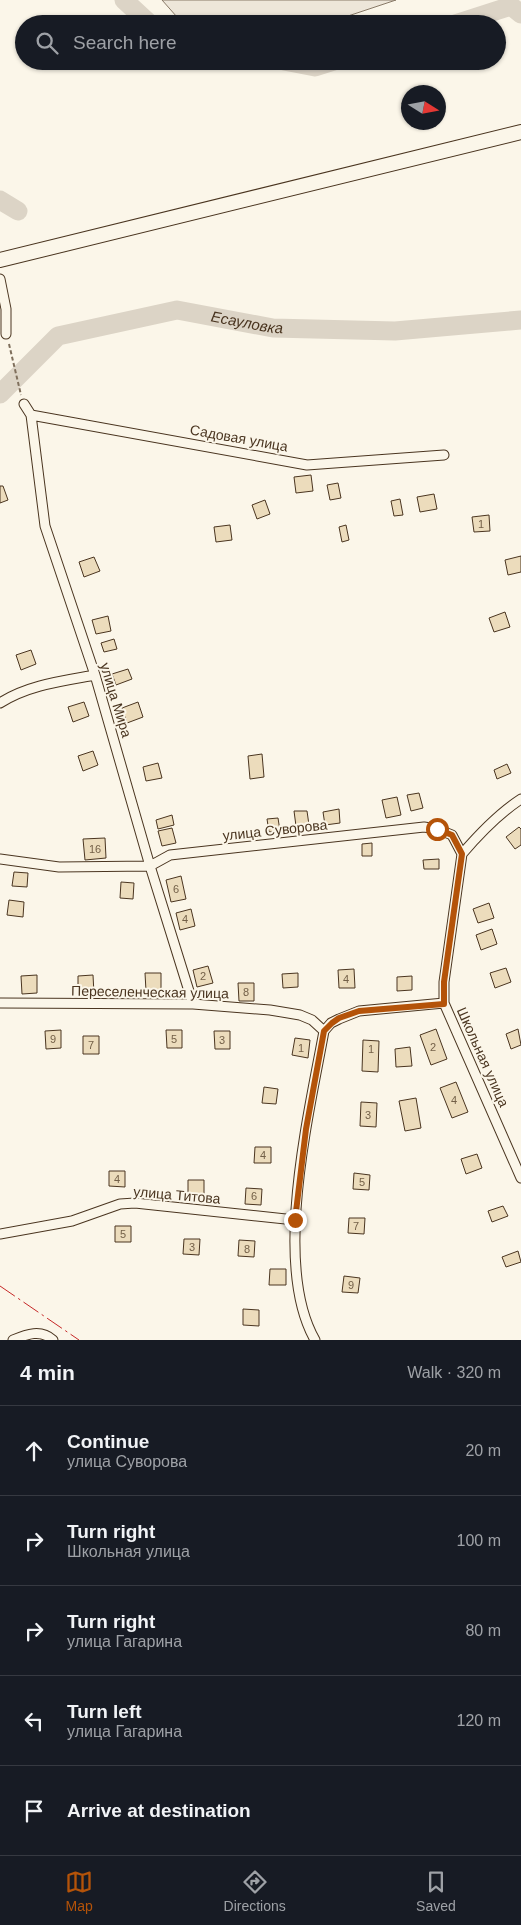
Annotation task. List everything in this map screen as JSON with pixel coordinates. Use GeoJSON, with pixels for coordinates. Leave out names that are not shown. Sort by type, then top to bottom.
{"type":"FeatureCollection","features":[{"type":"Feature","properties":{"kind":"street"},"geometry":{"type":"LineString","coordinates":[[0,260],[521,132]]}},
{"type":"Feature","properties":{"kind":"street"},"geometry":{"type":"LineString","coordinates":[[0,280],[6,309],[6,334]]}},
{"type":"Feature","properties":{"kind":"street","name":"улица Мира"},"geometry":{"type":"LineString","coordinates":[[24,404],[31,415],[45,526],[95,675],[150,866],[193,1004]]}},
{"type":"Feature","properties":{"kind":"street","name":"Садовая улица"},"geometry":{"type":"LineString","coordinates":[[31,415],[307,464],[444,455]]}},
{"type":"Feature","properties":{"kind":"street"},"geometry":{"type":"LineString","coordinates":[[0,703],[27,690],[95,675]]}},
{"type":"Feature","properties":{"kind":"street"},"geometry":{"type":"LineString","coordinates":[[462,854],[492,822],[521,799]]}},
{"type":"Feature","properties":{"kind":"street","name":"улица Суворова"},"geometry":{"type":"LineString","coordinates":[[0,859],[59,867],[150,866],[170,855],[424,827],[437,829],[452,835],[462,854]]}},
{"type":"Feature","properties":{"kind":"street","name":"Школьная улица"},"geometry":{"type":"LineString","coordinates":[[462,854],[444,982],[444,1004],[521,1178]]}},
{"type":"Feature","properties":{"kind":"street","name":"Переселенческая улица"},"geometry":{"type":"LineString","coordinates":[[0,1003],[193,1004],[270,1010],[300,1015],[312,1020],[324,1031]]}},
{"type":"Feature","properties":{"kind":"street"},"geometry":{"type":"LineString","coordinates":[[315,1340],[308,1328],[295,1276],[295,1220],[306,1129],[324,1031],[339,1018],[359,1011],[444,1004]]}},
{"type":"Feature","properties":{"kind":"street","name":"улица Титова"},"geometry":{"type":"LineString","coordinates":[[0,1234],[72,1222],[120,1204],[295,1220]]}},
{"type":"Feature","properties":{"kind":"street"},"geometry":{"type":"LineString","coordinates":[[13,1340],[36,1333],[49,1336],[54,1340]]}},
{"type":"Feature","properties":{"kind":"path"},"geometry":{"type":"LineString","coordinates":[[6,334],[24,404]]}},
{"type":"Feature","properties":{"kind":"shaded area"},"geometry":{"type":"Polygon","coordinates":[[[162,0],[396,0],[351,15],[175,15],[162,0]]]}},
{"type":"Feature","properties":{"kind":"building"},"geometry":{"type":"Polygon","coordinates":[[[311,475],[313,491],[296,493],[294,477],[311,475]]]}},
{"type":"Feature","properties":{"kind":"building"},"geometry":{"type":"Polygon","coordinates":[[[338,483],[341,498],[330,500],[327,485],[338,483]]]}},
{"type":"Feature","properties":{"kind":"building"},"geometry":{"type":"Polygon","coordinates":[[[0,486],[3,486],[8,500],[0,503],[0,486]]]}},
{"type":"Feature","properties":{"kind":"building"},"geometry":{"type":"Polygon","coordinates":[[[434,494],[437,509],[420,512],[417,497],[434,494]]]}},
{"type":"Feature","properties":{"kind":"building"},"geometry":{"type":"Polygon","coordinates":[[[400,499],[403,515],[394,516],[391,501],[400,499]]]}},
{"type":"Feature","properties":{"kind":"building"},"geometry":{"type":"Polygon","coordinates":[[[265,500],[270,514],[257,519],[252,505],[265,500]]]}},
{"type":"Feature","properties":{"kind":"building"},"geometry":{"type":"Polygon","coordinates":[[[489,515],[490,531],[474,532],[472,517],[489,515]]]}},
{"type":"Feature","properties":{"kind":"building"},"geometry":{"type":"Polygon","coordinates":[[[230,525],[232,540],[216,542],[214,527],[230,525]]]}},
{"type":"Feature","properties":{"kind":"building"},"geometry":{"type":"Polygon","coordinates":[[[346,525],[349,540],[342,542],[339,527],[346,525]]]}},
{"type":"Feature","properties":{"kind":"building"},"geometry":{"type":"Polygon","coordinates":[[[521,556],[521,572],[508,575],[505,560],[521,556]]]}},
{"type":"Feature","properties":{"kind":"building"},"geometry":{"type":"Polygon","coordinates":[[[94,557],[100,571],[84,577],[79,562],[94,557]]]}},
{"type":"Feature","properties":{"kind":"building"},"geometry":{"type":"Polygon","coordinates":[[[505,612],[510,627],[494,632],[489,618],[505,612]]]}},
{"type":"Feature","properties":{"kind":"building"},"geometry":{"type":"Polygon","coordinates":[[[108,616],[111,631],[96,634],[92,620],[108,616]]]}},
{"type":"Feature","properties":{"kind":"building"},"geometry":{"type":"Polygon","coordinates":[[[114,639],[117,649],[104,652],[101,643],[114,639]]]}},
{"type":"Feature","properties":{"kind":"building"},"geometry":{"type":"Polygon","coordinates":[[[31,650],[36,664],[21,670],[16,655],[31,650]]]}},
{"type":"Feature","properties":{"kind":"building"},"geometry":{"type":"Polygon","coordinates":[[[128,669],[132,679],[116,685],[112,674],[128,669]]]}},
{"type":"Feature","properties":{"kind":"building"},"geometry":{"type":"Polygon","coordinates":[[[84,702],[89,716],[73,722],[68,707],[84,702]]]}},
{"type":"Feature","properties":{"kind":"building"},"geometry":{"type":"Polygon","coordinates":[[[138,702],[143,717],[127,723],[122,708],[138,702]]]}},
{"type":"Feature","properties":{"kind":"building"},"geometry":{"type":"Polygon","coordinates":[[[93,751],[98,765],[83,771],[78,756],[93,751]]]}},
{"type":"Feature","properties":{"kind":"building"},"geometry":{"type":"Polygon","coordinates":[[[262,754],[264,777],[250,779],[248,756],[262,754]]]}},
{"type":"Feature","properties":{"kind":"building"},"geometry":{"type":"Polygon","coordinates":[[[158,763],[162,778],[146,781],[143,767],[158,763]]]}},
{"type":"Feature","properties":{"kind":"building"},"geometry":{"type":"Polygon","coordinates":[[[507,764],[511,773],[497,779],[494,770],[507,764]]]}},
{"type":"Feature","properties":{"kind":"building"},"geometry":{"type":"Polygon","coordinates":[[[419,793],[423,808],[411,811],[407,795],[419,793]]]}},
{"type":"Feature","properties":{"kind":"building"},"geometry":{"type":"Polygon","coordinates":[[[397,797],[401,815],[386,818],[382,800],[397,797]]]}},
{"type":"Feature","properties":{"kind":"building"},"geometry":{"type":"Polygon","coordinates":[[[339,809],[340,823],[325,825],[323,812],[339,809]]]}},
{"type":"Feature","properties":{"kind":"building"},"geometry":{"type":"Polygon","coordinates":[[[294,811],[307,811],[309,825],[296,826],[294,811]]]}},
{"type":"Feature","properties":{"kind":"building"},"geometry":{"type":"Polygon","coordinates":[[[172,815],[174,825],[158,829],[156,820],[172,815]]]}},
{"type":"Feature","properties":{"kind":"building"},"geometry":{"type":"Polygon","coordinates":[[[278,818],[280,831],[269,832],[267,819],[278,818]]]}},
{"type":"Feature","properties":{"kind":"building"},"geometry":{"type":"Polygon","coordinates":[[[519,827],[521,829],[521,845],[515,849],[506,837],[519,827]]]}},
{"type":"Feature","properties":{"kind":"building"},"geometry":{"type":"Polygon","coordinates":[[[172,828],[176,843],[162,846],[158,831],[172,828]]]}},
{"type":"Feature","properties":{"kind":"building"},"geometry":{"type":"Polygon","coordinates":[[[105,838],[106,858],[85,860],[83,839],[105,838]]]}},
{"type":"Feature","properties":{"kind":"building"},"geometry":{"type":"Polygon","coordinates":[[[372,843],[372,856],[362,856],[362,844],[372,843]]]}},
{"type":"Feature","properties":{"kind":"building"},"geometry":{"type":"Polygon","coordinates":[[[439,859],[439,869],[424,869],[423,860],[439,859]]]}},
{"type":"Feature","properties":{"kind":"building"},"geometry":{"type":"Polygon","coordinates":[[[14,872],[28,873],[27,887],[12,886],[14,872]]]}},
{"type":"Feature","properties":{"kind":"building"},"geometry":{"type":"Polygon","coordinates":[[[181,876],[186,899],[171,902],[166,880],[181,876]]]}},
{"type":"Feature","properties":{"kind":"building"},"geometry":{"type":"Polygon","coordinates":[[[121,882],[134,883],[133,899],[120,898],[121,882]]]}},
{"type":"Feature","properties":{"kind":"building"},"geometry":{"type":"Polygon","coordinates":[[[9,900],[24,902],[23,917],[7,915],[9,900]]]}},
{"type":"Feature","properties":{"kind":"building"},"geometry":{"type":"Polygon","coordinates":[[[489,903],[494,918],[478,923],[473,909],[489,903]]]}},
{"type":"Feature","properties":{"kind":"building"},"geometry":{"type":"Polygon","coordinates":[[[191,909],[195,926],[180,930],[176,913],[191,909]]]}},
{"type":"Feature","properties":{"kind":"building"},"geometry":{"type":"Polygon","coordinates":[[[492,929],[497,944],[481,950],[476,935],[492,929]]]}},
{"type":"Feature","properties":{"kind":"building"},"geometry":{"type":"Polygon","coordinates":[[[208,966],[213,983],[197,987],[193,970],[208,966]]]}},
{"type":"Feature","properties":{"kind":"building"},"geometry":{"type":"Polygon","coordinates":[[[506,968],[511,982],[495,988],[490,973],[506,968]]]}},
{"type":"Feature","properties":{"kind":"building"},"geometry":{"type":"Polygon","coordinates":[[[354,969],[355,988],[339,988],[338,970],[354,969]]]}},
{"type":"Feature","properties":{"kind":"building"},"geometry":{"type":"Polygon","coordinates":[[[145,973],[161,973],[161,991],[146,991],[145,973]]]}},
{"type":"Feature","properties":{"kind":"building"},"geometry":{"type":"Polygon","coordinates":[[[298,973],[298,987],[283,988],[282,974],[298,973]]]}},
{"type":"Feature","properties":{"kind":"building"},"geometry":{"type":"Polygon","coordinates":[[[37,975],[37,993],[22,994],[21,976],[37,975]]]}},
{"type":"Feature","properties":{"kind":"building"},"geometry":{"type":"Polygon","coordinates":[[[93,975],[94,994],[78,994],[78,976],[93,975]]]}},
{"type":"Feature","properties":{"kind":"building"},"geometry":{"type":"Polygon","coordinates":[[[412,976],[412,990],[397,991],[397,977],[412,976]]]}},
{"type":"Feature","properties":{"kind":"building"},"geometry":{"type":"Polygon","coordinates":[[[238,983],[254,983],[254,1001],[239,1001],[238,983]]]}},
{"type":"Feature","properties":{"kind":"building"},"geometry":{"type":"Polygon","coordinates":[[[436,1029],[447,1059],[431,1065],[420,1035],[436,1029]]]}},
{"type":"Feature","properties":{"kind":"building"},"geometry":{"type":"Polygon","coordinates":[[[518,1029],[521,1045],[511,1049],[506,1034],[518,1029]]]}},
{"type":"Feature","properties":{"kind":"building"},"geometry":{"type":"Polygon","coordinates":[[[61,1030],[61,1048],[46,1049],[45,1031],[61,1030]]]}},
{"type":"Feature","properties":{"kind":"building"},"geometry":{"type":"Polygon","coordinates":[[[166,1030],[182,1030],[182,1048],[167,1048],[166,1030]]]}},
{"type":"Feature","properties":{"kind":"building"},"geometry":{"type":"Polygon","coordinates":[[[214,1031],[230,1031],[230,1049],[215,1049],[214,1031]]]}},
{"type":"Feature","properties":{"kind":"building"},"geometry":{"type":"Polygon","coordinates":[[[83,1036],[99,1036],[99,1054],[83,1054],[83,1036]]]}},
{"type":"Feature","properties":{"kind":"building"},"geometry":{"type":"Polygon","coordinates":[[[295,1038],[310,1040],[308,1058],[292,1055],[295,1038]]]}},
{"type":"Feature","properties":{"kind":"building"},"geometry":{"type":"Polygon","coordinates":[[[363,1040],[379,1041],[378,1072],[362,1071],[363,1040]]]}},
{"type":"Feature","properties":{"kind":"building"},"geometry":{"type":"Polygon","coordinates":[[[410,1047],[412,1066],[396,1067],[395,1049],[410,1047]]]}},
{"type":"Feature","properties":{"kind":"building"},"geometry":{"type":"Polygon","coordinates":[[[456,1082],[468,1112],[452,1118],[440,1088],[456,1082]]]}},
{"type":"Feature","properties":{"kind":"building"},"geometry":{"type":"Polygon","coordinates":[[[264,1087],[278,1089],[276,1104],[262,1103],[264,1087]]]}},
{"type":"Feature","properties":{"kind":"building"},"geometry":{"type":"Polygon","coordinates":[[[416,1098],[421,1128],[405,1131],[399,1101],[416,1098]]]}},
{"type":"Feature","properties":{"kind":"building"},"geometry":{"type":"Polygon","coordinates":[[[361,1102],[377,1103],[376,1127],[360,1126],[361,1102]]]}},
{"type":"Feature","properties":{"kind":"building"},"geometry":{"type":"Polygon","coordinates":[[[255,1147],[271,1147],[271,1163],[254,1163],[255,1147]]]}},
{"type":"Feature","properties":{"kind":"building"},"geometry":{"type":"Polygon","coordinates":[[[477,1154],[482,1168],[466,1174],[461,1159],[477,1154]]]}},
{"type":"Feature","properties":{"kind":"building"},"geometry":{"type":"Polygon","coordinates":[[[109,1171],[125,1171],[125,1187],[109,1186],[109,1171]]]}},
{"type":"Feature","properties":{"kind":"building"},"geometry":{"type":"Polygon","coordinates":[[[354,1173],[370,1175],[369,1190],[353,1189],[354,1173]]]}},
{"type":"Feature","properties":{"kind":"building"},"geometry":{"type":"Polygon","coordinates":[[[188,1180],[204,1180],[204,1196],[188,1195],[188,1180]]]}},
{"type":"Feature","properties":{"kind":"building"},"geometry":{"type":"Polygon","coordinates":[[[246,1188],[262,1189],[261,1205],[245,1204],[246,1188]]]}},
{"type":"Feature","properties":{"kind":"building"},"geometry":{"type":"Polygon","coordinates":[[[503,1206],[508,1216],[492,1222],[488,1211],[503,1206]]]}},
{"type":"Feature","properties":{"kind":"building"},"geometry":{"type":"Polygon","coordinates":[[[349,1218],[365,1218],[364,1234],[348,1233],[349,1218]]]}},
{"type":"Feature","properties":{"kind":"building"},"geometry":{"type":"Polygon","coordinates":[[[115,1226],[131,1226],[131,1242],[115,1242],[115,1226]]]}},
{"type":"Feature","properties":{"kind":"building"},"geometry":{"type":"Polygon","coordinates":[[[184,1239],[200,1239],[199,1255],[183,1254],[184,1239]]]}},
{"type":"Feature","properties":{"kind":"building"},"geometry":{"type":"Polygon","coordinates":[[[239,1240],[255,1241],[254,1257],[238,1256],[239,1240]]]}},
{"type":"Feature","properties":{"kind":"building"},"geometry":{"type":"Polygon","coordinates":[[[518,1251],[521,1262],[506,1267],[502,1257],[518,1251]]]}},
{"type":"Feature","properties":{"kind":"building"},"geometry":{"type":"Polygon","coordinates":[[[270,1269],[286,1269],[286,1285],[269,1285],[270,1269]]]}},
{"type":"Feature","properties":{"kind":"building"},"geometry":{"type":"Polygon","coordinates":[[[344,1276],[360,1278],[358,1293],[342,1292],[344,1276]]]}},
{"type":"Feature","properties":{"kind":"building"},"geometry":{"type":"Polygon","coordinates":[[[243,1309],[259,1310],[259,1326],[243,1325],[243,1309]]]}},
{"type":"Feature","properties":{"kind":"waterway","name":"Есауловка"},"geometry":{"type":"LineString","coordinates":[[124,0],[140,15]]}},
{"type":"Feature","properties":{"kind":"waterway","name":"Есауловка"},"geometry":{"type":"LineString","coordinates":[[483,15],[511,6],[521,14]]}},
{"type":"Feature","properties":{"kind":"waterway","name":"Есауловка"},"geometry":{"type":"LineString","coordinates":[[0,200],[18,211]]}},
{"type":"Feature","properties":{"kind":"waterway","name":"Есауловка"},"geometry":{"type":"LineString","coordinates":[[0,394],[58,336],[177,310],[273,328],[395,331],[521,320]]}},
{"type":"Feature","properties":{"kind":"power"},"geometry":{"type":"LineString","coordinates":[[0,1286],[79,1340]]}},
{"type":"Feature","properties":{"kind":"route"},"geometry":{"type":"LineString","coordinates":[[295,1220],[306,1129],[324,1031],[339,1018],[350,1013],[444,1004],[442,995],[462,854],[452,835],[437,829]]}}]}
